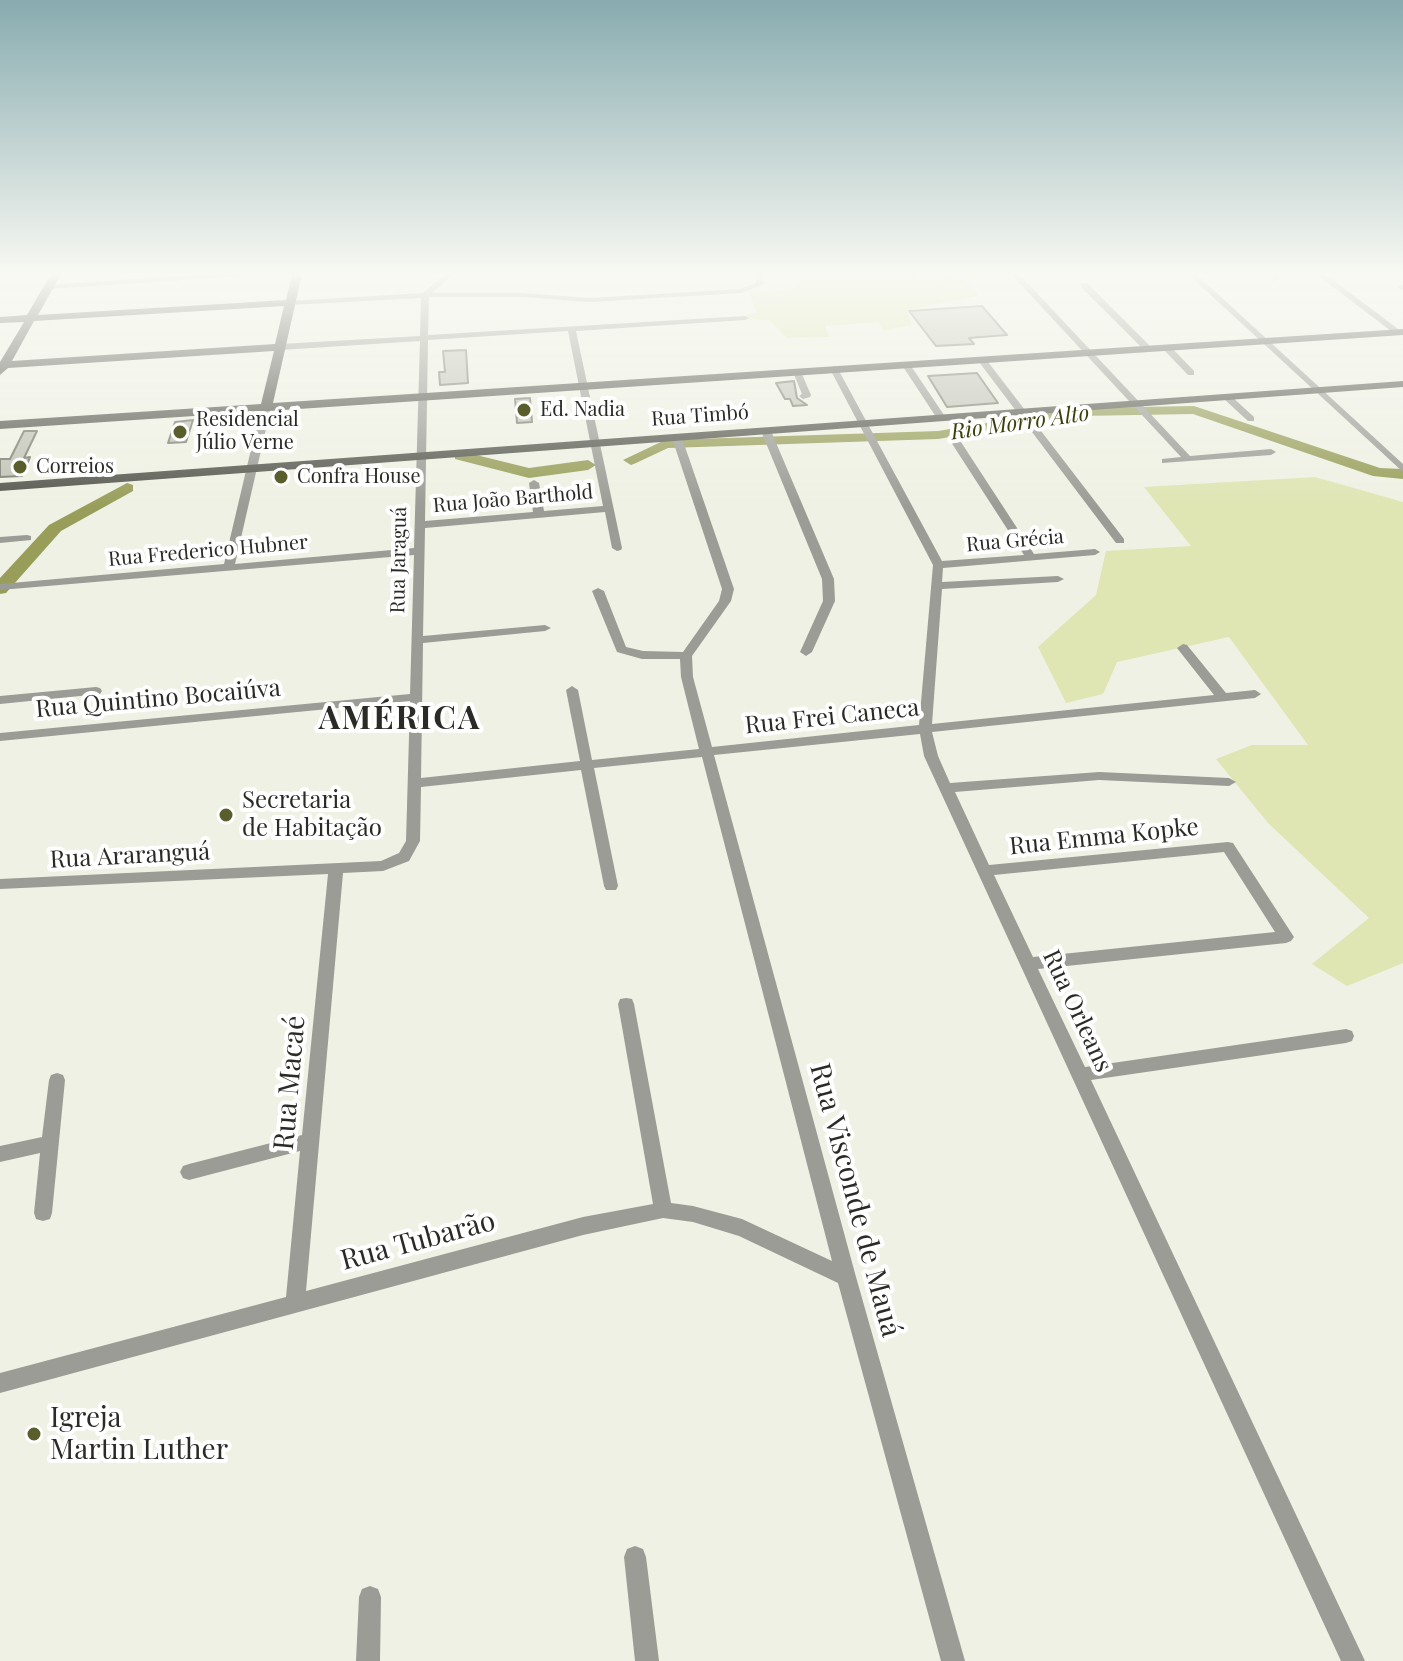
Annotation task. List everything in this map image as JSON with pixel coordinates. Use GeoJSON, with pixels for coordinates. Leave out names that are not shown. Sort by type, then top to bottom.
{"type":"FeatureCollection","features":[{"type":"Feature","properties":{"kind":"main road"},"geometry":{"type":"LineString","coordinates":[[1,367],[217,352]]}},
{"type":"Feature","properties":{"kind":"main road"},"geometry":{"type":"LineString","coordinates":[[266,407],[279,352]]}},
{"type":"Feature","properties":{"kind":"main road"},"geometry":{"type":"LineString","coordinates":[[0,425],[584,386],[778,377],[834,369],[1110,352]]}},
{"type":"Feature","properties":{"kind":"main road","name":"Rua Timbó"},"geometry":{"type":"LineString","coordinates":[[0,487],[595,444],[867,432],[941,418],[1140,408],[1227,397],[1403,384]]}},
{"type":"Feature","properties":{"kind":"street","name":"Rua Jaraguá"},"geometry":{"type":"LineString","coordinates":[[404,857],[413,841],[424,352]]}},
{"type":"Feature","properties":{"kind":"street"},"geometry":{"type":"LineString","coordinates":[[577,352],[617,548]]}},
{"type":"Feature","properties":{"kind":"street"},"geometry":{"type":"LineString","coordinates":[[1170,352],[1191,373]]}},
{"type":"Feature","properties":{"kind":"street"},"geometry":{"type":"LineString","coordinates":[[1276,352],[1403,469]]}},
{"type":"Feature","properties":{"kind":"street"},"geometry":{"type":"LineString","coordinates":[[1088,353],[1188,459]]}},
{"type":"Feature","properties":{"kind":"street"},"geometry":{"type":"LineString","coordinates":[[982,360],[1120,541]]}},
{"type":"Feature","properties":{"kind":"street"},"geometry":{"type":"LineString","coordinates":[[906,365],[941,418]]}},
{"type":"Feature","properties":{"kind":"street"},"geometry":{"type":"LineString","coordinates":[[834,369],[938,565]]}},
{"type":"Feature","properties":{"kind":"street"},"geometry":{"type":"LineString","coordinates":[[797,372],[807,395],[803,396]]}},
{"type":"Feature","properties":{"kind":"street"},"geometry":{"type":"LineString","coordinates":[[1227,397],[1251,419]]}},
{"type":"Feature","properties":{"kind":"street"},"geometry":{"type":"LineString","coordinates":[[229,567],[266,407]]}},
{"type":"Feature","properties":{"kind":"street"},"geometry":{"type":"LineString","coordinates":[[769,437],[829,586],[826,610],[806,652]]}},
{"type":"Feature","properties":{"kind":"street"},"geometry":{"type":"LineString","coordinates":[[954,439],[1031,557]]}},
{"type":"Feature","properties":{"kind":"street"},"geometry":{"type":"LineString","coordinates":[[598,591],[621,649],[642,655],[686,656],[725,601],[728,589],[678,442]]}},
{"type":"Feature","properties":{"kind":"street"},"geometry":{"type":"LineString","coordinates":[[1165,461],[1271,452]]}},
{"type":"Feature","properties":{"kind":"street"},"geometry":{"type":"LineString","coordinates":[[534,483],[539,515]]}},
{"type":"Feature","properties":{"kind":"street","name":"Rua João Barthold"},"geometry":{"type":"LineString","coordinates":[[420,525],[609,509]]}},
{"type":"Feature","properties":{"kind":"street"},"geometry":{"type":"LineString","coordinates":[[0,540],[27,538]]}},
{"type":"Feature","properties":{"kind":"street","name":"Rua Frederico Hubner"},"geometry":{"type":"LineString","coordinates":[[0,587],[419,551]]}},
{"type":"Feature","properties":{"kind":"street","name":"Rua Grécia"},"geometry":{"type":"LineString","coordinates":[[938,565],[1095,552]]}},
{"type":"Feature","properties":{"kind":"street","name":"Rua Orleans"},"geometry":{"type":"LineString","coordinates":[[938,565],[925,729],[931,756],[1353,1661]]}},
{"type":"Feature","properties":{"kind":"street"},"geometry":{"type":"LineString","coordinates":[[936,586],[1058,579]]}},
{"type":"Feature","properties":{"kind":"street"},"geometry":{"type":"LineString","coordinates":[[417,640],[545,628]]}},
{"type":"Feature","properties":{"kind":"street"},"geometry":{"type":"LineString","coordinates":[[1183,648],[1222,697]]}},
{"type":"Feature","properties":{"kind":"street","name":"Rua Visconde de Mauá"},"geometry":{"type":"LineString","coordinates":[[686,656],[685,668],[846,1277],[953,1661]]}},
{"type":"Feature","properties":{"kind":"street"},"geometry":{"type":"LineString","coordinates":[[572,690],[611,886]]}},
{"type":"Feature","properties":{"kind":"street"},"geometry":{"type":"LineString","coordinates":[[0,700],[96,691]]}},
{"type":"Feature","properties":{"kind":"street","name":"Rua Frei Caneca"},"geometry":{"type":"LineString","coordinates":[[414,783],[1255,694]]}},
{"type":"Feature","properties":{"kind":"street","name":"Rua Quintino Bocaiúva"},"geometry":{"type":"LineString","coordinates":[[0,737],[416,697]]}},
{"type":"Feature","properties":{"kind":"street"},"geometry":{"type":"LineString","coordinates":[[948,791],[1087,776],[1229,782]]}},
{"type":"Feature","properties":{"kind":"street"},"geometry":{"type":"LineString","coordinates":[[948,791],[1079,784]]}},
{"type":"Feature","properties":{"kind":"street","name":"Rua Emma Kopke"},"geometry":{"type":"LineString","coordinates":[[985,871],[1228,847],[1286,937],[1028,964]]}},
{"type":"Feature","properties":{"kind":"street","name":"Rua Araranguá"},"geometry":{"type":"LineString","coordinates":[[0,884],[383,866],[404,857]]}},
{"type":"Feature","properties":{"kind":"street","name":"Rua Macaé"},"geometry":{"type":"LineString","coordinates":[[295,1302],[336,869]]}},
{"type":"Feature","properties":{"kind":"street"},"geometry":{"type":"LineString","coordinates":[[626,1004],[663,1210]]}},
{"type":"Feature","properties":{"kind":"street"},"geometry":{"type":"LineString","coordinates":[[1080,1075],[1346,1036]]}},
{"type":"Feature","properties":{"kind":"street"},"geometry":{"type":"LineString","coordinates":[[43,1213],[57,1080]]}},
{"type":"Feature","properties":{"kind":"street"},"geometry":{"type":"LineString","coordinates":[[189,1172],[310,1141]]}},
{"type":"Feature","properties":{"kind":"street"},"geometry":{"type":"LineString","coordinates":[[0,1154],[50,1143]]}},
{"type":"Feature","properties":{"kind":"street","name":"Rua Tubarão"},"geometry":{"type":"LineString","coordinates":[[0,1383],[583,1226],[663,1210],[693,1214],[742,1228],[846,1277]]}},
{"type":"Feature","properties":{"kind":"street"},"geometry":{"type":"LineString","coordinates":[[635,1557],[647,1661]]}},
{"type":"Feature","properties":{"kind":"street"},"geometry":{"type":"LineString","coordinates":[[368,1661],[370,1597]]}},
{"type":"Feature","properties":{"kind":"green space"},"geometry":{"type":"Polygon","coordinates":[[[1315,477],[1403,502],[1403,963],[1347,986],[1312,964],[1369,918],[1268,823],[1216,759],[1252,745],[1308,745],[1229,637],[1117,662],[1103,694],[1066,703],[1038,647],[1096,595],[1106,551],[1191,546],[1144,487],[1315,477]]]}},
{"type":"Feature","properties":{"kind":"building"},"geometry":{"type":"Polygon","coordinates":[[[443,352],[466,352],[468,383],[440,385],[439,372],[445,372],[443,352]]]}},
{"type":"Feature","properties":{"kind":"building"},"geometry":{"type":"Polygon","coordinates":[[[977,373],[998,403],[947,407],[928,376],[977,373]]]}},
{"type":"Feature","properties":{"kind":"building"},"geometry":{"type":"Polygon","coordinates":[[[794,381],[797,398],[807,405],[793,406],[776,383],[794,381]]]}},
{"type":"Feature","properties":{"kind":"building","name":"Ed. Nadia"},"geometry":{"type":"Polygon","coordinates":[[[530,398],[532,422],[517,423],[515,399],[530,398]]]}},
{"type":"Feature","properties":{"kind":"building","name":"Residencial Júlio Verne"},"geometry":{"type":"Polygon","coordinates":[[[193,420],[186,442],[168,443],[175,422],[193,420]]]}},
{"type":"Feature","properties":{"kind":"building"},"geometry":{"type":"Polygon","coordinates":[[[24,431],[37,431],[24,458],[30,457],[22,476],[0,477],[0,459],[10,459],[24,431]]]}},
{"type":"Feature","properties":{"kind":"waterway","name":"Rio Morro Alto"},"geometry":{"type":"LineString","coordinates":[[631,460],[665,444],[938,435],[1079,412],[1194,410],[1378,473],[1403,474]]}},
{"type":"Feature","properties":{"kind":"waterway","name":"Rio Morro Alto"},"geometry":{"type":"LineString","coordinates":[[460,456],[529,473],[588,465]]}},
{"type":"Feature","properties":{"kind":"waterway","name":"Rio Morro Alto"},"geometry":{"type":"LineString","coordinates":[[0,589],[55,528],[127,488]]}},
{"type":"Feature","properties":{"kind":"place","name":"Ed. Nadia"},"geometry":{"type":"Point","coordinates":[524,410]}},
{"type":"Feature","properties":{"kind":"place","name":"Residencial Júlio Verne"},"geometry":{"type":"Point","coordinates":[180,432]}},
{"type":"Feature","properties":{"kind":"place","name":"Correios"},"geometry":{"type":"Point","coordinates":[20,467]}},
{"type":"Feature","properties":{"kind":"place","name":"Confra House"},"geometry":{"type":"Point","coordinates":[281,477]}},
{"type":"Feature","properties":{"kind":"place","name":"Secretaria de Habitação"},"geometry":{"type":"Point","coordinates":[226,815]}},
{"type":"Feature","properties":{"kind":"place","name":"Igreja Martin Luther"},"geometry":{"type":"Point","coordinates":[34,1434]}},
{"type":"Feature","properties":{"kind":"district","name":"AMÉRICA"},"geometry":{"type":"Point","coordinates":[400,719]}}]}
